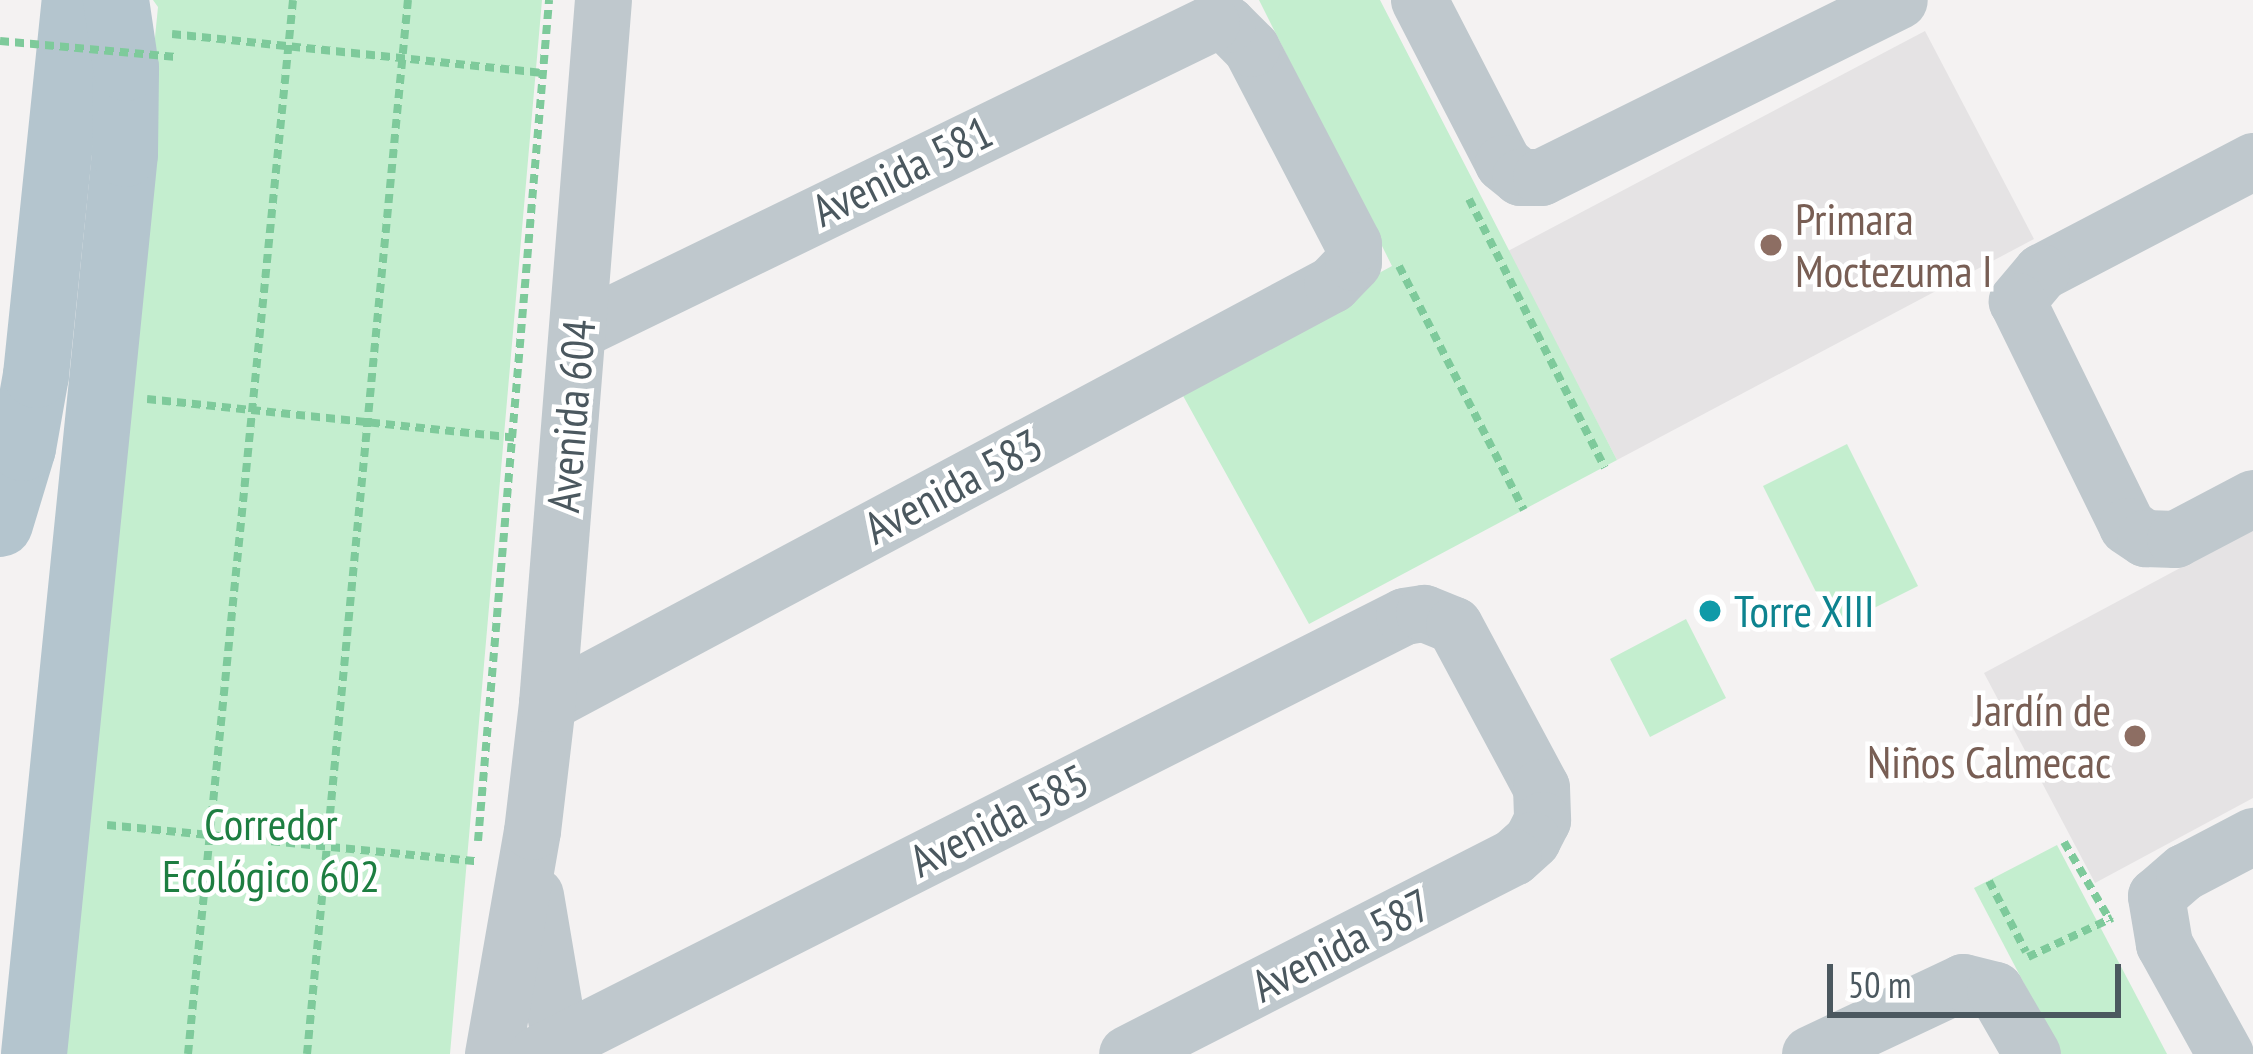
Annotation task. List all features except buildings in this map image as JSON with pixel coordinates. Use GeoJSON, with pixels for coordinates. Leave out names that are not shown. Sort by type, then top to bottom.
{"type":"FeatureCollection","features":[{"type":"Feature","properties":{"kind":"main road"},"geometry":{"type":"LineString","coordinates":[[0,346],[37,0]]}},
{"type":"Feature","properties":{"kind":"main road"},"geometry":{"type":"LineString","coordinates":[[0,524],[23,448],[36,375],[122,22]]}},
{"type":"Feature","properties":{"kind":"main road"},"geometry":{"type":"LineString","coordinates":[[34,1054],[125,154],[122,22]]}},
{"type":"Feature","properties":{"kind":"street","name":"Avenida 604"},"geometry":{"type":"LineString","coordinates":[[493,1054],[532,831],[547,703],[603,0]]}},
{"type":"Feature","properties":{"kind":"street"},"geometry":{"type":"LineString","coordinates":[[1419,0],[1502,163],[1493,185]]}},
{"type":"Feature","properties":{"kind":"street"},"geometry":{"type":"LineString","coordinates":[[1493,185],[1540,177],[1899,0]]}},
{"type":"Feature","properties":{"kind":"street","name":"Avenida 581"},"geometry":{"type":"LineString","coordinates":[[579,330],[1191,28],[1227,24],[1250,48],[1347,228],[1353,262]]}},
{"type":"Feature","properties":{"kind":"street"},"geometry":{"type":"LineString","coordinates":[[2253,161],[2041,272],[2017,301],[2021,318],[2127,526],[2145,538],[2175,539],[2253,498]]}},
{"type":"Feature","properties":{"kind":"street","name":"Avenida 583"},"geometry":{"type":"LineString","coordinates":[[547,703],[1332,284],[1353,262]]}},
{"type":"Feature","properties":{"kind":"street","name":"Avenida 585"},"geometry":{"type":"LineString","coordinates":[[552,1050],[1404,616],[1442,616],[1463,638],[1541,788],[1542,820]]}},
{"type":"Feature","properties":{"kind":"street","name":"Avenida 587"},"geometry":{"type":"LineString","coordinates":[[1127,1054],[1513,857],[1542,820]]}},
{"type":"Feature","properties":{"kind":"street","name":"Avenida 604"},"geometry":{"type":"LineString","coordinates":[[532,831],[552,1050]]}},
{"type":"Feature","properties":{"kind":"street"},"geometry":{"type":"LineString","coordinates":[[2225,1054],[2164,944],[2156,896],[2184,872],[2253,836]]}},
{"type":"Feature","properties":{"kind":"street"},"geometry":{"type":"LineString","coordinates":[[1810,1054],[1942,988],[1981,982],[2005,1002],[2032,1054]]}},
{"type":"Feature","properties":{"kind":"path"},"geometry":{"type":"LineString","coordinates":[[188,1054],[293,0]]}},
{"type":"Feature","properties":{"kind":"path"},"geometry":{"type":"LineString","coordinates":[[307,1054],[408,0]]}},
{"type":"Feature","properties":{"kind":"path"},"geometry":{"type":"LineString","coordinates":[[474,884],[549,0]]}},
{"type":"Feature","properties":{"kind":"path"},"geometry":{"type":"LineString","coordinates":[[0,41],[122,22],[402,61],[540,73]]}},
{"type":"Feature","properties":{"kind":"path"},"geometry":{"type":"LineString","coordinates":[[1493,185],[1606,467]]}},
{"type":"Feature","properties":{"kind":"path"},"geometry":{"type":"LineString","coordinates":[[132,398],[515,438]]}},
{"type":"Feature","properties":{"kind":"path"},"geometry":{"type":"LineString","coordinates":[[57,820],[328,843],[476,862]]}},
{"type":"Feature","properties":{"kind":"path"},"geometry":{"type":"LineString","coordinates":[[1981,982],[2156,896]]}},
{"type":"Feature","properties":{"kind":"shaded area","name":"Primara Moctezuma I"},"geometry":{"type":"Polygon","coordinates":[[[1925,31],[2034,239],[1617,460],[1508,251],[1925,31]]]}},
{"type":"Feature","properties":{"kind":"shaded area","name":"Jardín de Niños Calmecac"},"geometry":{"type":"Polygon","coordinates":[[[2253,529],[2253,798],[2095,883],[1984,673],[2253,529]]]}},
{"type":"Feature","properties":{"kind":"green space","name":"Corredor Ecológico 602"},"geometry":{"type":"Polygon","coordinates":[[[153,0],[542,0],[450,1054],[54,1054],[158,7],[153,0]]]}},
{"type":"Feature","properties":{"kind":"green space"},"geometry":{"type":"Polygon","coordinates":[[[1259,0],[1380,0],[1617,460],[1309,624],[1176,383],[1392,266],[1259,0]]]}},
{"type":"Feature","properties":{"kind":"green space"},"geometry":{"type":"Polygon","coordinates":[[[1847,444],[1918,586],[1834,628],[1763,486],[1847,444]]]}},
{"type":"Feature","properties":{"kind":"green space"},"geometry":{"type":"Polygon","coordinates":[[[1686,619],[1726,698],[1650,737],[1610,659],[1686,619]]]}},
{"type":"Feature","properties":{"kind":"green space"},"geometry":{"type":"Polygon","coordinates":[[[2057,845],[2167,1054],[2061,1054],[1974,888],[2057,845]]]}},
{"type":"Feature","properties":{"kind":"place","name":"Primara Moctezuma I"},"geometry":{"type":"Point","coordinates":[1771,245]}},
{"type":"Feature","properties":{"kind":"place","name":"Torre XIII"},"geometry":{"type":"Point","coordinates":[1710,611]}},
{"type":"Feature","properties":{"kind":"place","name":"Jardín de Niños Calmecac"},"geometry":{"type":"Point","coordinates":[2135,736]}}]}
